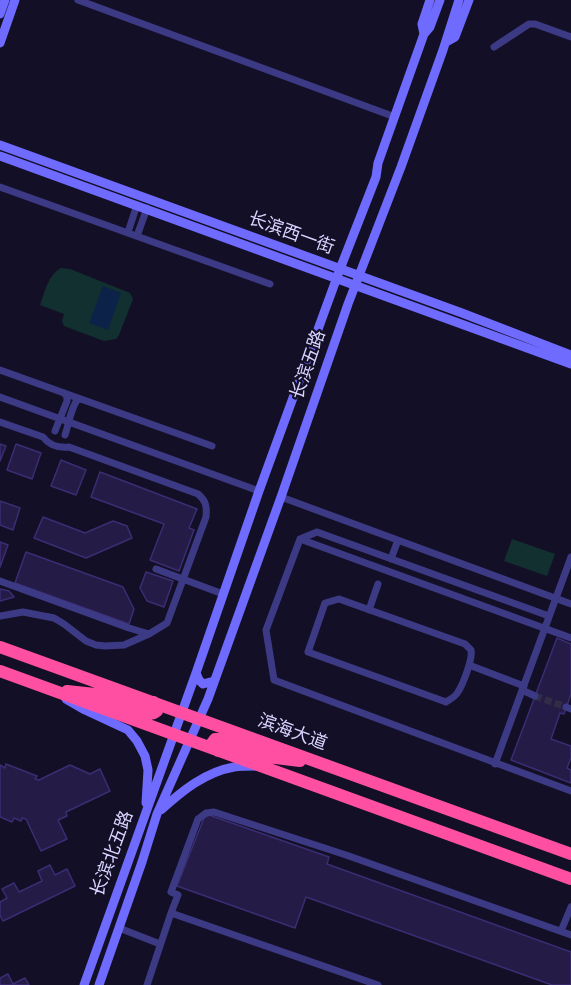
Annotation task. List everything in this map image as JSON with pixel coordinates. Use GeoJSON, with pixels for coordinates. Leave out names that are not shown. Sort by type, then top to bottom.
{"type":"FeatureCollection","features":[{"type":"Feature","properties":{"kind":"highway","name":"滨海大道"},"geometry":{"type":"LineString","coordinates":[[0,646],[571,854]]}},
{"type":"Feature","properties":{"kind":"highway"},"geometry":{"type":"LineString","coordinates":[[0,671],[571,879]]}},
{"type":"Feature","properties":{"kind":"highway"},"geometry":{"type":"LineString","coordinates":[[48,689],[95,694],[149,714],[157,711],[154,702]]}},
{"type":"Feature","properties":{"kind":"highway"},"geometry":{"type":"LineString","coordinates":[[218,751],[212,743],[215,739],[268,756],[328,766]]}},
{"type":"Feature","properties":{"kind":"street"},"geometry":{"type":"LineString","coordinates":[[0,14],[5,0]]}},
{"type":"Feature","properties":{"kind":"street"},"geometry":{"type":"LineString","coordinates":[[0,43],[15,0]]}},
{"type":"Feature","properties":{"kind":"street"},"geometry":{"type":"LineString","coordinates":[[78,0],[394,117]]}},
{"type":"Feature","properties":{"kind":"street"},"geometry":{"type":"LineString","coordinates":[[424,34],[422,24],[430,0]]}},
{"type":"Feature","properties":{"kind":"street","name":"长滨五路"},"geometry":{"type":"LineString","coordinates":[[173,735],[259,491],[376,177],[378,163],[424,34],[430,27],[440,0]]}},
{"type":"Feature","properties":{"kind":"street","name":"长滨五路"},"geometry":{"type":"LineString","coordinates":[[190,741],[281,497],[357,280],[446,42],[459,0]]}},
{"type":"Feature","properties":{"kind":"street"},"geometry":{"type":"LineString","coordinates":[[446,42],[455,37],[469,0]]}},
{"type":"Feature","properties":{"kind":"street"},"geometry":{"type":"LineString","coordinates":[[494,47],[529,24],[571,37]]}},
{"type":"Feature","properties":{"kind":"street","name":"长滨西一街"},"geometry":{"type":"LineString","coordinates":[[0,145],[338,274]]}},
{"type":"Feature","properties":{"kind":"street","name":"长滨西一街"},"geometry":{"type":"LineString","coordinates":[[0,156],[571,355]]}},
{"type":"Feature","properties":{"kind":"street"},"geometry":{"type":"LineString","coordinates":[[0,187],[270,284]]}},
{"type":"Feature","properties":{"kind":"street"},"geometry":{"type":"LineString","coordinates":[[128,232],[142,207]]}},
{"type":"Feature","properties":{"kind":"street"},"geometry":{"type":"LineString","coordinates":[[137,236],[142,207]]}},
{"type":"Feature","properties":{"kind":"street","name":"长滨西一街"},"geometry":{"type":"LineString","coordinates":[[357,280],[571,364]]}},
{"type":"Feature","properties":{"kind":"street"},"geometry":{"type":"LineString","coordinates":[[0,370],[212,446]]}},
{"type":"Feature","properties":{"kind":"street"},"geometry":{"type":"LineString","coordinates":[[43,437],[55,431],[67,401],[64,393]]}},
{"type":"Feature","properties":{"kind":"street"},"geometry":{"type":"LineString","coordinates":[[0,397],[259,491]]}},
{"type":"Feature","properties":{"kind":"street"},"geometry":{"type":"LineString","coordinates":[[65,435],[74,404],[81,399]]}},
{"type":"Feature","properties":{"kind":"street"},"geometry":{"type":"LineString","coordinates":[[0,422],[43,437],[55,446],[69,447],[198,494],[205,500],[207,507],[206,517],[167,622],[150,634],[124,645],[96,645],[86,641],[54,618],[23,612],[0,616]]}},
{"type":"Feature","properties":{"kind":"street"},"geometry":{"type":"LineString","coordinates":[[55,431],[65,435],[69,441],[69,447]]}},
{"type":"Feature","properties":{"kind":"street"},"geometry":{"type":"LineString","coordinates":[[281,497],[571,604]]}},
{"type":"Feature","properties":{"kind":"street"},"geometry":{"type":"LineString","coordinates":[[549,616],[317,532],[300,539],[266,630],[274,680],[571,791]]}},
{"type":"Feature","properties":{"kind":"street"},"geometry":{"type":"LineString","coordinates":[[300,539],[571,638]]}},
{"type":"Feature","properties":{"kind":"street"},"geometry":{"type":"LineString","coordinates":[[391,559],[398,540]]}},
{"type":"Feature","properties":{"kind":"street"},"geometry":{"type":"LineString","coordinates":[[495,764],[571,557]]}},
{"type":"Feature","properties":{"kind":"street"},"geometry":{"type":"LineString","coordinates":[[156,569],[223,594]]}},
{"type":"Feature","properties":{"kind":"street"},"geometry":{"type":"LineString","coordinates":[[0,581],[150,634]]}},
{"type":"Feature","properties":{"kind":"street"},"geometry":{"type":"LineString","coordinates":[[369,610],[378,584]]}},
{"type":"Feature","properties":{"kind":"street"},"geometry":{"type":"LineString","coordinates":[[339,599],[369,610],[465,644],[471,650],[469,665],[459,691],[453,698],[446,702],[308,652],[326,603],[339,599]]}},
{"type":"Feature","properties":{"kind":"street"},"geometry":{"type":"LineString","coordinates":[[469,665],[523,688],[535,696]]}},
{"type":"Feature","properties":{"kind":"street"},"geometry":{"type":"LineString","coordinates":[[196,673],[203,684],[214,681]]}},
{"type":"Feature","properties":{"kind":"street"},"geometry":{"type":"LineString","coordinates":[[48,689],[85,710],[128,730],[137,741],[145,756],[148,770],[146,812]]}},
{"type":"Feature","properties":{"kind":"street","name":"长滨北五路"},"geometry":{"type":"LineString","coordinates":[[84,985],[173,735]]}},
{"type":"Feature","properties":{"kind":"street","name":"长滨北五路"},"geometry":{"type":"LineString","coordinates":[[99,985],[158,814],[190,741]]}},
{"type":"Feature","properties":{"kind":"street"},"geometry":{"type":"LineString","coordinates":[[158,814],[198,780],[233,767],[259,766]]}},
{"type":"Feature","properties":{"kind":"street"},"geometry":{"type":"LineString","coordinates":[[147,985],[178,895],[171,892],[198,819],[206,813],[214,812],[346,855],[571,935]]}},
{"type":"Feature","properties":{"kind":"street"},"geometry":{"type":"LineString","coordinates":[[561,932],[571,907]]}},
{"type":"Feature","properties":{"kind":"street"},"geometry":{"type":"LineString","coordinates":[[171,913],[378,985]]}},
{"type":"Feature","properties":{"kind":"street"},"geometry":{"type":"LineString","coordinates":[[119,928],[160,944]]}},
{"type":"Feature","properties":{"kind":"green space"},"geometry":{"type":"Polygon","coordinates":[[[61,268],[70,269],[130,293],[133,299],[116,339],[104,341],[64,326],[62,321],[64,314],[40,305],[50,279],[61,268]]]}},
{"type":"Feature","properties":{"kind":"green space"},"geometry":{"type":"Polygon","coordinates":[[[512,539],[555,554],[547,576],[504,561],[512,539]]]}},
{"type":"Feature","properties":{"kind":"water"},"geometry":{"type":"Polygon","coordinates":[[[103,286],[121,293],[108,330],[89,323],[103,286]]]}},
{"type":"Feature","properties":{"kind":"building"},"geometry":{"type":"Polygon","coordinates":[[[0,444],[6,446],[0,461],[0,444]]]}},
{"type":"Feature","properties":{"kind":"building"},"geometry":{"type":"Polygon","coordinates":[[[16,444],[41,453],[32,479],[7,470],[16,444]]]}},
{"type":"Feature","properties":{"kind":"building"},"geometry":{"type":"Polygon","coordinates":[[[61,460],[86,470],[76,495],[51,486],[61,460]]]}},
{"type":"Feature","properties":{"kind":"building"},"geometry":{"type":"Polygon","coordinates":[[[100,472],[197,509],[189,528],[194,530],[179,571],[150,560],[164,524],[91,497],[100,472]]]}},
{"type":"Feature","properties":{"kind":"building"},"geometry":{"type":"Polygon","coordinates":[[[0,501],[20,508],[13,530],[0,525],[0,501]]]}},
{"type":"Feature","properties":{"kind":"building"},"geometry":{"type":"Polygon","coordinates":[[[43,517],[85,533],[113,521],[127,526],[132,538],[86,558],[34,538],[43,517]]]}},
{"type":"Feature","properties":{"kind":"building"},"geometry":{"type":"Polygon","coordinates":[[[0,542],[8,545],[0,567],[0,542]]]}},
{"type":"Feature","properties":{"kind":"building"},"geometry":{"type":"Polygon","coordinates":[[[26,552],[123,587],[134,609],[129,624],[15,583],[26,552]]]}},
{"type":"Feature","properties":{"kind":"building"},"geometry":{"type":"Polygon","coordinates":[[[146,572],[173,581],[164,607],[147,601],[140,588],[146,572]]]}},
{"type":"Feature","properties":{"kind":"building"},"geometry":{"type":"Polygon","coordinates":[[[0,589],[9,591],[14,597],[0,601],[0,589]]]}},
{"type":"Feature","properties":{"kind":"building"},"geometry":{"type":"Polygon","coordinates":[[[557,638],[571,644],[571,694],[564,714],[560,713],[551,739],[571,746],[571,758],[567,768],[571,770],[571,783],[511,760],[557,638]]]}},
{"type":"Feature","properties":{"kind":"building"},"geometry":{"type":"Polygon","coordinates":[[[6,764],[37,776],[35,779],[39,780],[70,765],[90,774],[100,769],[110,791],[66,812],[67,816],[58,820],[67,839],[41,851],[26,819],[22,818],[21,821],[14,818],[12,822],[0,817],[0,765],[5,768],[6,764]]]}},
{"type":"Feature","properties":{"kind":"building"},"geometry":{"type":"Polygon","coordinates":[[[209,815],[329,857],[327,864],[571,952],[571,985],[552,985],[306,897],[295,928],[177,886],[204,818],[209,815]]]}},
{"type":"Feature","properties":{"kind":"building"},"geometry":{"type":"Polygon","coordinates":[[[50,865],[55,875],[67,869],[75,886],[3,921],[0,915],[0,902],[7,898],[2,889],[14,883],[19,892],[42,881],[38,871],[50,865]]]}},
{"type":"Feature","properties":{"kind":"building"},"geometry":{"type":"Polygon","coordinates":[[[8,974],[13,984],[25,978],[29,985],[0,985],[0,978],[8,974]]]}},
{"type":"Feature","properties":{"kind":"tunnel"},"geometry":{"type":"LineString","coordinates":[[535,696],[566,707]]}}]}
